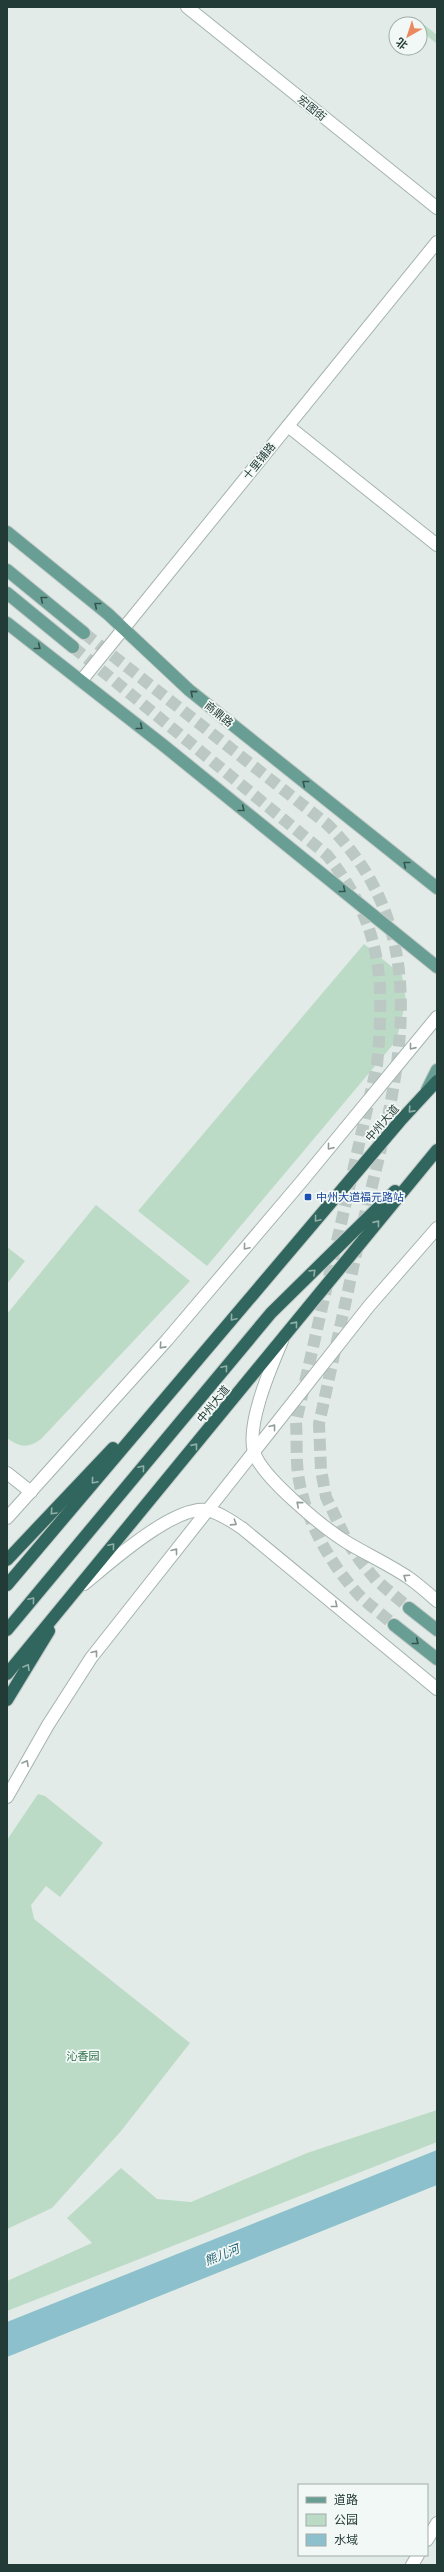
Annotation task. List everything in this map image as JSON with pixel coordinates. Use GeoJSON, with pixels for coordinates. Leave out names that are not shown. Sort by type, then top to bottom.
{"type":"FeatureCollection","features":[{"type":"Feature","properties":{"kind":"highway","name":"中州大道"},"geometry":{"type":"LineString","coordinates":[[7,1585],[437,1081]]}},
{"type":"Feature","properties":{"kind":"highway","name":"中州大道"},"geometry":{"type":"LineString","coordinates":[[7,1674],[71,1594],[282,1341],[437,1150]]}},
{"type":"Feature","properties":{"kind":"highway"},"geometry":{"type":"LineString","coordinates":[[7,1630],[271,1313],[437,1150]]}},
{"type":"Feature","properties":{"kind":"highway"},"geometry":{"type":"LineString","coordinates":[[7,1560],[214,1341]]}},
{"type":"Feature","properties":{"kind":"highway"},"geometry":{"type":"LineString","coordinates":[[7,1700],[71,1594]]}},
{"type":"Feature","properties":{"kind":"main road","name":"商鼎路"},"geometry":{"type":"LineString","coordinates":[[7,532],[124,628],[189,690],[437,888]]}},
{"type":"Feature","properties":{"kind":"main road"},"geometry":{"type":"LineString","coordinates":[[7,570],[84,632]]}},
{"type":"Feature","properties":{"kind":"main road"},"geometry":{"type":"LineString","coordinates":[[7,593],[73,646]]}},
{"type":"Feature","properties":{"kind":"main road"},"geometry":{"type":"LineString","coordinates":[[7,623],[437,967]]}},
{"type":"Feature","properties":{"kind":"main road"},"geometry":{"type":"LineString","coordinates":[[424,1095],[437,1070]]}},
{"type":"Feature","properties":{"kind":"main road"},"geometry":{"type":"LineString","coordinates":[[409,1608],[437,1630]]}},
{"type":"Feature","properties":{"kind":"main road"},"geometry":{"type":"LineString","coordinates":[[394,1625],[437,1660]]}},
{"type":"Feature","properties":{"kind":"street","name":"宏图街"},"geometry":{"type":"LineString","coordinates":[[187,7],[437,208]]}},
{"type":"Feature","properties":{"kind":"street","name":"十里铺路"},"geometry":{"type":"LineString","coordinates":[[81,681],[437,242]]}},
{"type":"Feature","properties":{"kind":"street"},"geometry":{"type":"LineString","coordinates":[[288,426],[437,545]]}},
{"type":"Feature","properties":{"kind":"street"},"geometry":{"type":"LineString","coordinates":[[7,1518],[167,1340],[302,1181],[437,1017]]}},
{"type":"Feature","properties":{"kind":"street"},"geometry":{"type":"LineString","coordinates":[[7,1797],[48,1725],[91,1658],[370,1306],[437,1228]]}},
{"type":"Feature","properties":{"kind":"street"},"geometry":{"type":"LineString","coordinates":[[282,1341],[263,1388],[253,1435],[254,1452],[270,1477],[337,1536],[409,1578],[437,1601]]}},
{"type":"Feature","properties":{"kind":"street"},"geometry":{"type":"LineString","coordinates":[[7,1473],[31,1492]]}},
{"type":"Feature","properties":{"kind":"street"},"geometry":{"type":"LineString","coordinates":[[71,1594],[169,1520],[192,1510],[207,1510],[225,1517],[242,1528],[437,1689]]}},
{"type":"Feature","properties":{"kind":"street"},"geometry":{"type":"LineString","coordinates":[[428,2538],[437,2523]]}},
{"type":"Feature","properties":{"kind":"street"},"geometry":{"type":"LineString","coordinates":[[412,2565],[417,2556]]}},
{"type":"Feature","properties":{"kind":"green space"},"geometry":{"type":"Polygon","coordinates":[[[428,28],[437,35],[437,44],[428,37],[428,28]]]}},
{"type":"Feature","properties":{"kind":"green space"},"geometry":{"type":"Polygon","coordinates":[[[364,944],[402,975],[406,1001],[396,1041],[207,1266],[138,1211],[364,944]]]}},
{"type":"Feature","properties":{"kind":"green space"},"geometry":{"type":"Polygon","coordinates":[[[96,1205],[190,1281],[41,1439],[32,1444],[24,1446],[20,1445],[7,1438],[7,1314],[96,1205]]]}},
{"type":"Feature","properties":{"kind":"green space"},"geometry":{"type":"Polygon","coordinates":[[[7,1247],[25,1261],[7,1284],[7,1247]]]}},
{"type":"Feature","properties":{"kind":"green space","name":"沁香园"},"geometry":{"type":"Polygon","coordinates":[[[38,1794],[45,1796],[103,1843],[60,1897],[46,1886],[31,1905],[34,1919],[190,2043],[121,2131],[52,2208],[7,2229],[7,1840],[38,1794]]]}},
{"type":"Feature","properties":{"kind":"green space"},"geometry":{"type":"Polygon","coordinates":[[[437,2110],[437,2142],[7,2311],[7,2281],[92,2243],[67,2218],[121,2168],[157,2199],[191,2202],[307,2153],[437,2110]]]}},
{"type":"Feature","properties":{"kind":"water","name":"熊儿河"},"geometry":{"type":"Polygon","coordinates":[[[437,2150],[437,2185],[7,2357],[7,2322],[437,2150]]]}},
{"type":"Feature","properties":{"kind":"tunnel"},"geometry":{"type":"LineString","coordinates":[[84,633],[327,824],[363,868],[386,916],[398,965],[401,1016],[396,1068],[387,1121],[362,1227]]}},
{"type":"Feature","properties":{"kind":"tunnel"},"geometry":{"type":"LineString","coordinates":[[73,647],[327,855],[359,905],[369,929],[376,954],[379,979],[380,1005],[377,1065],[296,1422],[297,1461],[301,1490],[306,1507],[312,1523],[328,1554],[359,1595],[394,1625]]}},
{"type":"Feature","properties":{"kind":"tunnel"},"geometry":{"type":"LineString","coordinates":[[358,1245],[319,1424],[321,1470],[326,1497],[348,1543],[376,1580],[409,1608]]}},
{"type":"Feature","properties":{"kind":"place","name":"中州大道福元路站"},"geometry":{"type":"Point","coordinates":[308,1197]}}]}
